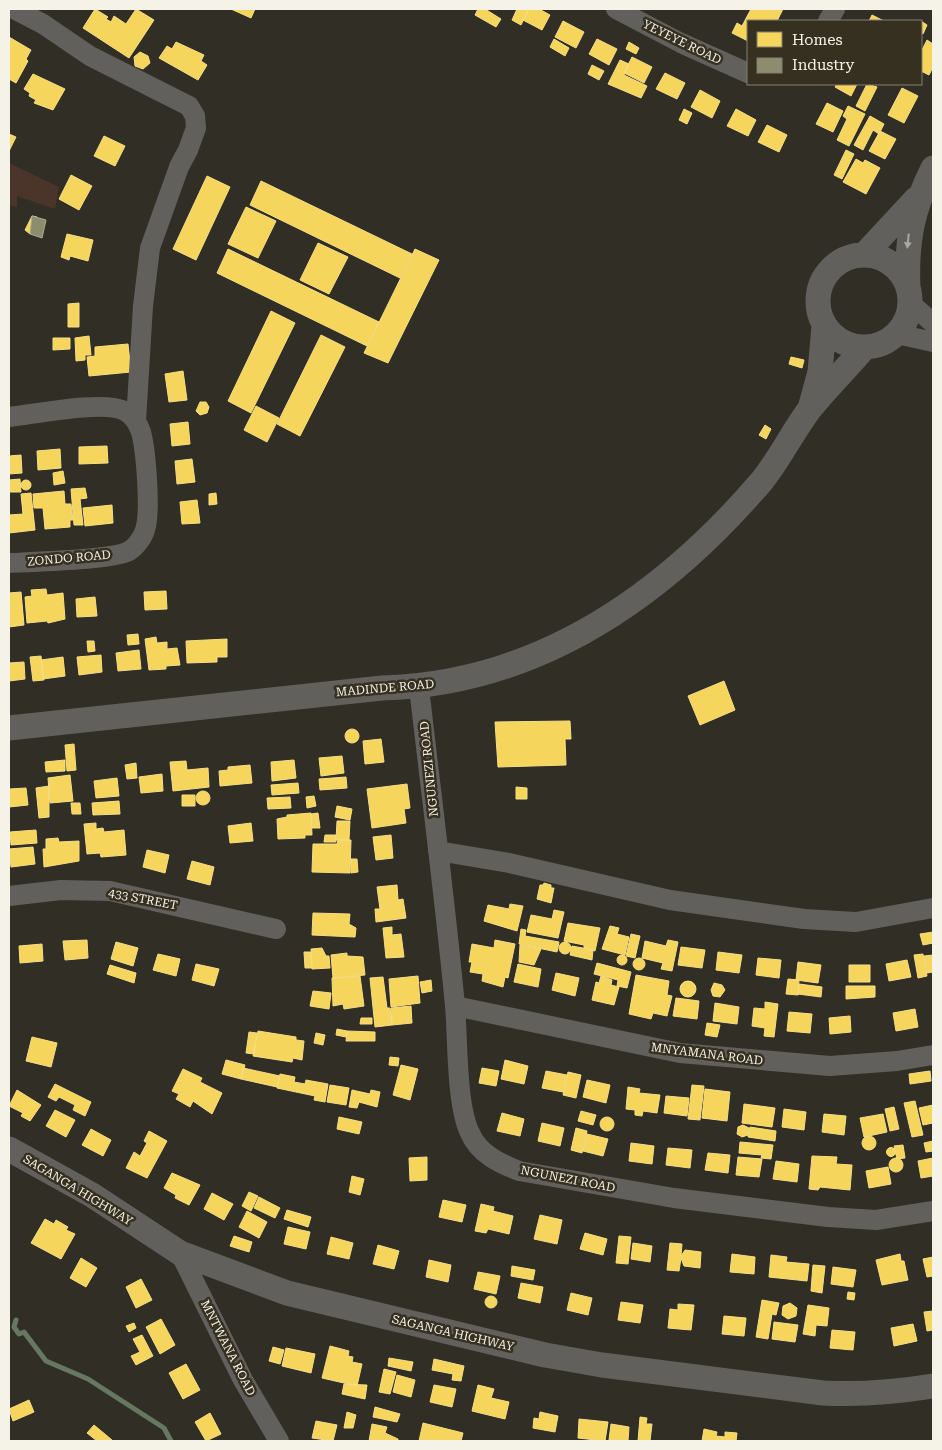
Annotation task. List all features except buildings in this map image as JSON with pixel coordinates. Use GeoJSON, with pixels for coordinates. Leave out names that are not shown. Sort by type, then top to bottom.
{"type":"FeatureCollection","features":[{"type":"Feature","properties":{"kind":"street","name":"ZONDO ROAD"},"geometry":{"type":"LineString","coordinates":[[9,564],[111,556],[129,551],[138,543],[145,531],[148,518],[148,496],[141,433],[136,421],[143,306],[150,248],[179,167],[193,139],[196,128],[195,116],[189,106],[90,56],[43,24],[14,9]]}},
{"type":"Feature","properties":{"kind":"street","name":"YEYEYE ROAD"},"geometry":{"type":"LineString","coordinates":[[616,9],[681,43],[747,73]]}},
{"type":"Feature","properties":{"kind":"street"},"geometry":{"type":"LineString","coordinates":[[829,20],[835,9]]}},
{"type":"Feature","properties":{"kind":"street"},"geometry":{"type":"LineString","coordinates":[[933,168],[919,195],[909,233],[907,254],[909,295],[906,320],[896,334],[880,345],[864,348],[838,340],[824,326],[818,304],[820,288],[828,272],[846,258],[864,255],[880,258],[896,268],[909,295],[933,323]]}},
{"type":"Feature","properties":{"kind":"street"},"geometry":{"type":"LineString","coordinates":[[864,255],[919,195]]}},
{"type":"Feature","properties":{"kind":"street","name":"MADINDE ROAD"},"geometry":{"type":"LineString","coordinates":[[809,410],[820,372],[824,326]]}},
{"type":"Feature","properties":{"kind":"street"},"geometry":{"type":"LineString","coordinates":[[896,334],[933,342]]}},
{"type":"Feature","properties":{"kind":"street","name":"MADINDE ROAD"},"geometry":{"type":"LineString","coordinates":[[9,728],[375,688],[419,687],[486,672],[556,646],[612,617],[664,580],[713,535],[762,480],[809,410],[864,348]]}},
{"type":"Feature","properties":{"kind":"street"},"geometry":{"type":"LineString","coordinates":[[9,417],[108,407],[127,412],[136,421]]}},
{"type":"Feature","properties":{"kind":"street","name":"NGUNEZI ROAD"},"geometry":{"type":"LineString","coordinates":[[419,687],[455,1006],[466,1123],[470,1135],[483,1152],[499,1163],[519,1171],[674,1198],[828,1217],[876,1220],[933,1211]]}},
{"type":"Feature","properties":{"kind":"street"},"geometry":{"type":"LineString","coordinates":[[438,851],[509,863],[670,900],[795,918],[856,922],[933,908]]}},
{"type":"Feature","properties":{"kind":"street","name":"433 STREET"},"geometry":{"type":"LineString","coordinates":[[9,896],[61,890],[110,891],[276,929]]}},
{"type":"Feature","properties":{"kind":"street","name":"MNYAMANA ROAD"},"geometry":{"type":"LineString","coordinates":[[455,1006],[680,1053],[830,1066],[898,1061],[933,1055]]}},
{"type":"Feature","properties":{"kind":"street","name":"SAGANGA HIGHWAY"},"geometry":{"type":"LineString","coordinates":[[11,1156],[92,1195],[180,1253],[287,1293],[545,1355],[602,1365],[859,1395],[933,1386]]}},
{"type":"Feature","properties":{"kind":"street","name":"MNTWANA ROAD"},"geometry":{"type":"LineString","coordinates":[[180,1253],[243,1380],[279,1441]]}},
{"type":"Feature","properties":{"kind":"shaded area"},"geometry":{"type":"Polygon","coordinates":[[[9,163],[59,187],[55,209],[17,196],[17,207],[9,205],[9,163]]]}},
{"type":"Feature","properties":{"kind":"waterway"},"geometry":{"type":"LineString","coordinates":[[16,1320],[14,1327],[19,1334],[24,1332],[46,1361],[88,1379],[164,1428],[171,1441]]}}]}
